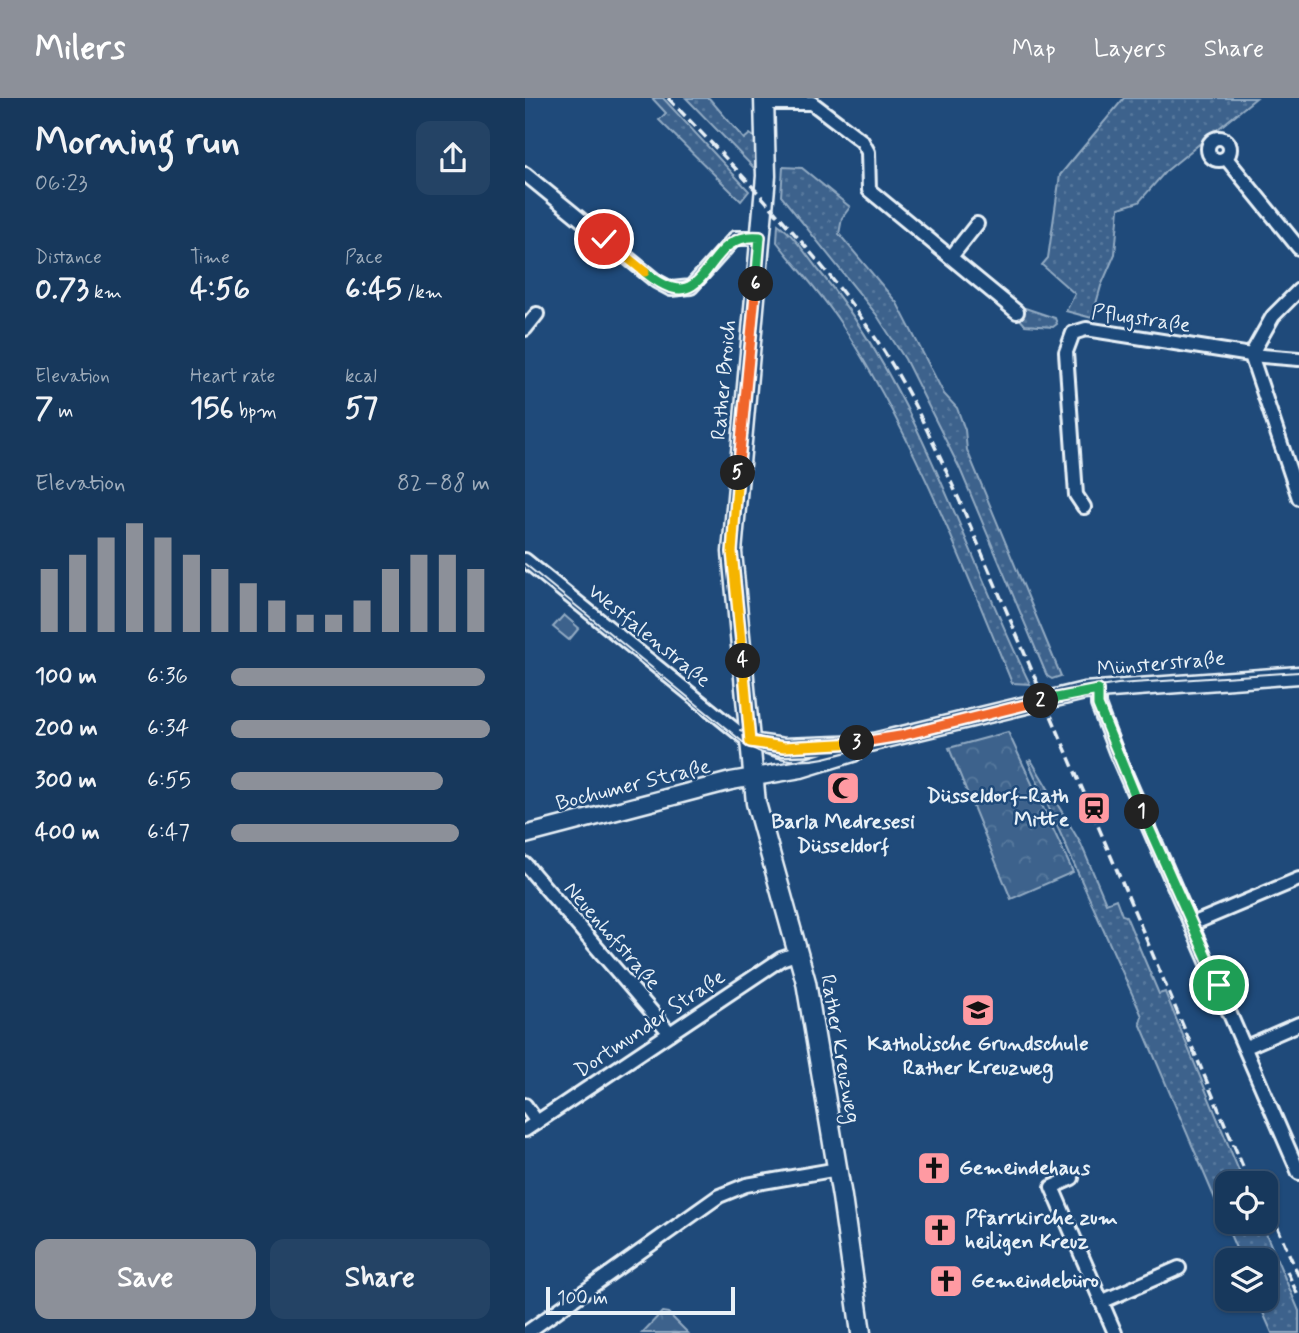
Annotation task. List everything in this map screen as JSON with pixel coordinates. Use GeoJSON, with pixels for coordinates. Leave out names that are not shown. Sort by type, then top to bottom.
{"type":"FeatureCollection","features":[{"type":"Feature","properties":{"kind":"main road","name":"Rather Broich"},"geometry":{"type":"LineString","coordinates":[[752,777],[732,552],[766,176],[764,101]]}},
{"type":"Feature","properties":{"kind":"main road","name":"Rather Kreuzweg"},"geometry":{"type":"LineString","coordinates":[[752,777],[758,810],[798,953],[838,1169],[861,1333]]}},
{"type":"Feature","properties":{"kind":"street"},"geometry":{"type":"LineString","coordinates":[[764,101],[812,103],[862,141],[868,152],[869,190],[1017,312]]}},
{"type":"Feature","properties":{"kind":"street"},"geometry":{"type":"LineString","coordinates":[[1226,158],[1299,248]]}},
{"type":"Feature","properties":{"kind":"street"},"geometry":{"type":"LineString","coordinates":[[525,174],[671,289],[691,287],[736,238],[760,237]]}},
{"type":"Feature","properties":{"kind":"street"},"geometry":{"type":"LineString","coordinates":[[951,257],[977,224]]}},
{"type":"Feature","properties":{"kind":"street"},"geometry":{"type":"LineString","coordinates":[[1299,290],[1272,318],[1251,355],[1299,498]]}},
{"type":"Feature","properties":{"kind":"street"},"geometry":{"type":"LineString","coordinates":[[525,329],[537,314]]}},
{"type":"Feature","properties":{"kind":"street","name":"Pflugstraße"},"geometry":{"type":"LineString","coordinates":[[1084,507],[1076,495],[1066,352],[1073,333],[1086,330],[1251,355],[1299,359]]}},
{"type":"Feature","properties":{"kind":"street","name":"Westfalenstraße"},"geometry":{"type":"LineString","coordinates":[[525,560],[750,742]]}},
{"type":"Feature","properties":{"kind":"street","name":"Münsterstraße"},"geometry":{"type":"LineString","coordinates":[[750,742],[784,747],[865,744],[1098,690],[1299,675]]}},
{"type":"Feature","properties":{"kind":"street"},"geometry":{"type":"LineString","coordinates":[[1098,690],[1098,705],[1116,752],[1299,1172]]}},
{"type":"Feature","properties":{"kind":"street","name":"Münsterstraße"},"geometry":{"type":"LineString","coordinates":[[752,777],[801,769],[853,753],[865,744]]}},
{"type":"Feature","properties":{"kind":"street","name":"Bochumer Straße"},"geometry":{"type":"LineString","coordinates":[[525,835],[752,777]]}},
{"type":"Feature","properties":{"kind":"street","name":"Neuenhofstraße"},"geometry":{"type":"LineString","coordinates":[[525,864],[670,1033]]}},
{"type":"Feature","properties":{"kind":"street"},"geometry":{"type":"LineString","coordinates":[[1192,924],[1299,879]]}},
{"type":"Feature","properties":{"kind":"street","name":"Dortmunder Straße"},"geometry":{"type":"LineString","coordinates":[[525,1130],[781,959],[798,953]]}},
{"type":"Feature","properties":{"kind":"street"},"geometry":{"type":"LineString","coordinates":[[1246,1047],[1299,1024]]}},
{"type":"Feature","properties":{"kind":"street"},"geometry":{"type":"LineString","coordinates":[[525,1105],[537,1122]]}},
{"type":"Feature","properties":{"kind":"street"},"geometry":{"type":"LineString","coordinates":[[526,1333],[719,1196],[746,1185],[838,1169]]}},
{"type":"Feature","properties":{"kind":"street"},"geometry":{"type":"LineString","coordinates":[[1072,1178],[1052,1187],[1115,1333]]}},
{"type":"Feature","properties":{"kind":"street"},"geometry":{"type":"LineString","coordinates":[[1101,1302],[1179,1268]]}},
{"type":"Feature","properties":{"kind":"green space"},"geometry":{"type":"Polygon","coordinates":[[[652,98],[663,98],[749,191],[741,201],[659,120],[666,113],[652,98]]]}},
{"type":"Feature","properties":{"kind":"green space"},"geometry":{"type":"Polygon","coordinates":[[[686,98],[709,98],[744,139],[750,134],[755,138],[755,169],[686,98]]]}},
{"type":"Feature","properties":{"kind":"green space"},"geometry":{"type":"Polygon","coordinates":[[[1124,98],[1256,98],[1165,172],[1139,202],[1119,208],[1115,254],[1101,286],[1092,318],[1066,311],[1075,294],[1042,265],[1048,258],[1060,175],[1124,98]]]}},
{"type":"Feature","properties":{"kind":"green space"},"geometry":{"type":"Polygon","coordinates":[[[783,167],[802,168],[850,207],[842,218],[839,234],[897,303],[944,394],[957,408],[965,430],[967,450],[1061,676],[1052,679],[1047,676],[960,469],[905,359],[876,314],[781,196],[783,167]]]}},
{"type":"Feature","properties":{"kind":"green space"},"geometry":{"type":"Polygon","coordinates":[[[778,224],[795,240],[855,319],[885,368],[937,471],[1030,684],[1012,683],[934,498],[891,408],[840,322],[777,242],[778,224]]]}},
{"type":"Feature","properties":{"kind":"green space"},"geometry":{"type":"Polygon","coordinates":[[[1025,308],[1055,318],[1057,324],[1053,327],[1025,325],[1018,317],[1025,308]]]}},
{"type":"Feature","properties":{"kind":"green space"},"geometry":{"type":"Polygon","coordinates":[[[564,615],[579,628],[569,640],[553,627],[564,615]]]}},
{"type":"Feature","properties":{"kind":"green space"},"geometry":{"type":"Polygon","coordinates":[[[1008,732],[1073,872],[1011,899],[949,748],[1008,732]]]}},
{"type":"Feature","properties":{"kind":"green space"},"geometry":{"type":"Polygon","coordinates":[[[1031,760],[1081,844],[1106,903],[1116,899],[1122,915],[1126,916],[1159,994],[1165,992],[1239,1171],[1215,1171],[1215,1199],[1140,1023],[1142,1016],[1028,761],[1031,760]]]}},
{"type":"Feature","properties":{"kind":"green space"},"geometry":{"type":"Polygon","coordinates":[[[1230,1234],[1266,1234],[1272,1248],[1236,1248],[1230,1234]]]}},
{"type":"Feature","properties":{"kind":"green space"},"geometry":{"type":"Polygon","coordinates":[[[1278,1262],[1299,1311],[1299,1333],[1272,1333],[1262,1311],[1278,1311],[1278,1262]]]}},
{"type":"Feature","properties":{"kind":"green space"},"geometry":{"type":"Polygon","coordinates":[[[662,1312],[668,1313],[688,1333],[642,1333],[662,1312]]]}},
{"type":"Feature","properties":{"kind":"tram line"},"geometry":{"type":"LineString","coordinates":[[525,564],[744,743],[782,759],[824,758],[1039,704]]}},
{"type":"Feature","properties":{"kind":"tram line"},"geometry":{"type":"LineString","coordinates":[[1056,694],[1118,684],[1299,672]]}},
{"type":"Feature","properties":{"kind":"tram line"},"geometry":{"type":"LineString","coordinates":[[740,730],[777,744],[866,740]]}},
{"type":"Feature","properties":{"kind":"railway"},"geometry":{"type":"LineString","coordinates":[[668,98],[804,244],[876,339],[911,399],[961,504],[1245,1171]]}},
{"type":"Feature","properties":{"kind":"railway"},"geometry":{"type":"LineString","coordinates":[[1278,1228],[1299,1277]]}},
{"type":"Feature","properties":{"kind":"railway"},"geometry":{"type":"LineString","coordinates":[[1287,1271],[1299,1298]]}},
{"type":"Feature","properties":{"kind":"place","name":"Barla Medresesi Düsseldorf"},"geometry":{"type":"Point","coordinates":[843,788]}},
{"type":"Feature","properties":{"kind":"place","name":"Düsseldorf-Rath Mitte"},"geometry":{"type":"Point","coordinates":[1094,808]}},
{"type":"Feature","properties":{"kind":"place","name":"Katholische Grundschule Rather Kreuzweg"},"geometry":{"type":"Point","coordinates":[978,1010]}},
{"type":"Feature","properties":{"kind":"place","name":"Gemeindehaus"},"geometry":{"type":"Point","coordinates":[934,1168]}},
{"type":"Feature","properties":{"kind":"place","name":"Pfarrkirche zum heiligen Kreuz"},"geometry":{"type":"Point","coordinates":[940,1230]}},
{"type":"Feature","properties":{"kind":"place","name":"Gemeindebüro"},"geometry":{"type":"Point","coordinates":[946,1281]}},
{"type":"Feature","properties":{"kind":"route"},"geometry":{"type":"LineString","coordinates":[[604,239],[660,284],[678,290],[691,287],[736,238],[760,237],[732,552],[750,742],[784,747],[821,747],[853,742],[865,744],[1066,695],[1098,690],[1098,705],[1116,752],[1219,985]]}}]}
